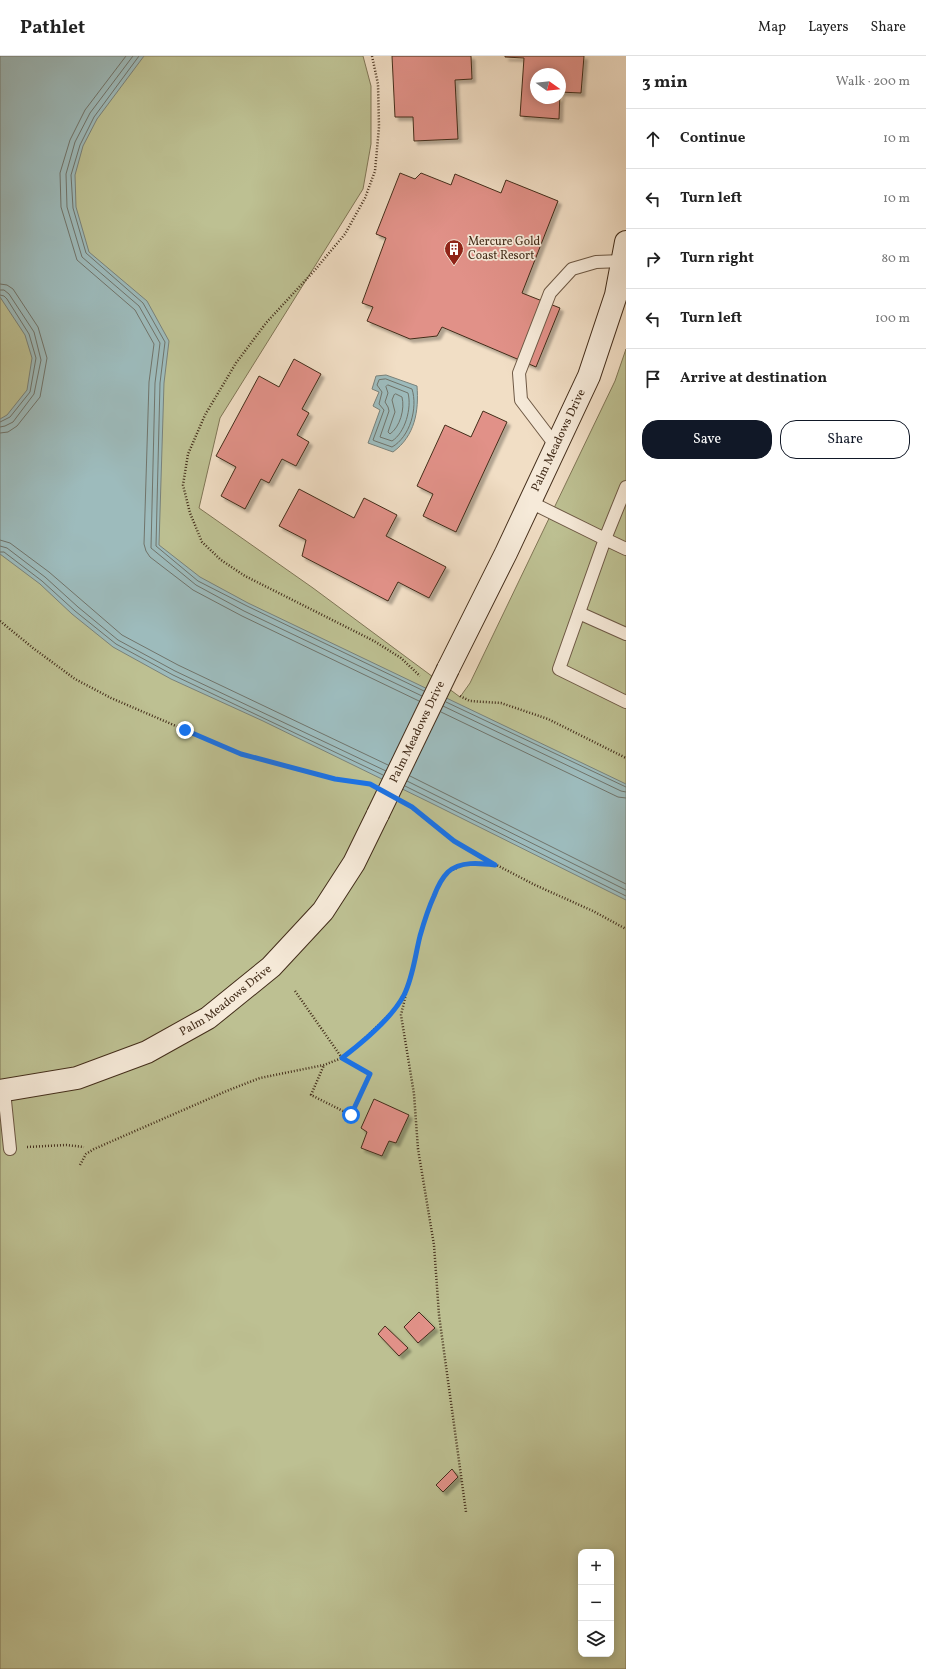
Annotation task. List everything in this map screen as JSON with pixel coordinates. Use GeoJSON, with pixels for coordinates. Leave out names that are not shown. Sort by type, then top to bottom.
{"type":"FeatureCollection","features":[{"type":"Feature","properties":{"kind":"street","name":"Palm Meadows Drive"},"geometry":{"type":"LineString","coordinates":[[2,1091],[77,1078],[147,1052],[208,1018],[271,967],[323,911],[354,863],[530,502],[589,376],[616,295],[624,251]]}},
{"type":"Feature","properties":{"kind":"lane"},"geometry":{"type":"LineString","coordinates":[[556,446],[521,400],[519,374],[550,293],[572,269],[596,262],[624,251]]}},
{"type":"Feature","properties":{"kind":"lane"},"geometry":{"type":"LineString","coordinates":[[626,487],[605,539],[559,669],[626,702]]}},
{"type":"Feature","properties":{"kind":"lane"},"geometry":{"type":"LineString","coordinates":[[530,502],[626,549]]}},
{"type":"Feature","properties":{"kind":"lane"},"geometry":{"type":"LineString","coordinates":[[579,612],[626,634]]}},
{"type":"Feature","properties":{"kind":"lane"},"geometry":{"type":"LineString","coordinates":[[2,1091],[10,1149]]}},
{"type":"Feature","properties":{"kind":"path"},"geometry":{"type":"LineString","coordinates":[[372,56],[378,84],[379,127],[375,172],[365,198],[345,234],[266,323],[236,363],[205,415],[188,454],[183,485],[190,513],[202,542],[221,560],[245,576],[374,641],[401,658],[421,677]]}},
{"type":"Feature","properties":{"kind":"path"},"geometry":{"type":"LineString","coordinates":[[0,621],[75,679],[111,698],[241,754],[335,779],[370,784]]}},
{"type":"Feature","properties":{"kind":"path"},"geometry":{"type":"LineString","coordinates":[[456,694],[470,701],[501,703],[548,719],[626,758]]}},
{"type":"Feature","properties":{"kind":"path"},"geometry":{"type":"LineString","coordinates":[[406,804],[454,841],[495,865],[534,885],[593,911],[626,929]]}},
{"type":"Feature","properties":{"kind":"path"},"geometry":{"type":"LineString","coordinates":[[80,1165],[86,1154],[94,1149],[229,1090],[260,1078],[324,1065],[342,1058],[356,1047],[394,1010],[404,994],[414,965],[420,937],[429,908],[438,885],[448,872],[463,865],[480,863],[495,865]]}},
{"type":"Feature","properties":{"kind":"path"},"geometry":{"type":"LineString","coordinates":[[408,982],[402,1015],[414,1094],[418,1149],[434,1245],[440,1315],[466,1512]]}},
{"type":"Feature","properties":{"kind":"path"},"geometry":{"type":"LineString","coordinates":[[295,991],[342,1058],[370,1074],[351,1115],[311,1095],[324,1065]]}},
{"type":"Feature","properties":{"kind":"path"},"geometry":{"type":"LineString","coordinates":[[10,1149],[66,1145],[84,1147]]}},
{"type":"Feature","properties":{"kind":"green space"},"geometry":{"type":"Polygon","coordinates":[[[0,56],[363,56],[371,86],[371,144],[363,189],[220,418],[199,508],[313,588],[460,697],[470,683],[615,381],[626,349],[626,1669],[0,1669],[0,56]]]}},
{"type":"Feature","properties":{"kind":"water"},"geometry":{"type":"Polygon","coordinates":[[[0,56],[144,56],[97,119],[83,146],[75,175],[76,207],[89,252],[147,301],[169,341],[164,383],[159,545],[200,577],[248,603],[626,784],[626,900],[263,721],[171,679],[113,647],[72,614],[40,584],[0,554],[0,419],[7,415],[27,390],[32,358],[25,335],[0,297],[0,56]]]}},
{"type":"Feature","properties":{"kind":"water"},"geometry":{"type":"Polygon","coordinates":[[[386,375],[417,386],[416,414],[411,431],[400,446],[393,452],[368,443],[380,410],[373,406],[379,392],[372,389],[376,376],[386,375]]]}},
{"type":"Feature","properties":{"kind":"building"},"geometry":{"type":"Polygon","coordinates":[[[392,56],[471,56],[472,79],[455,80],[458,139],[414,141],[413,117],[395,117],[392,56]]]}},
{"type":"Feature","properties":{"kind":"building"},"geometry":{"type":"Polygon","coordinates":[[[505,56],[584,56],[581,93],[566,92],[566,68],[530,68],[530,104],[560,104],[559,119],[520,116],[524,58],[505,56]]]}},
{"type":"Feature","properties":{"kind":"building","name":"Mercure Gold Coast Resort"},"geometry":{"type":"Polygon","coordinates":[[[400,173],[415,179],[421,173],[451,185],[455,174],[501,193],[506,180],[558,201],[522,293],[560,308],[536,367],[442,327],[437,336],[410,339],[367,321],[373,307],[362,303],[386,238],[376,234],[400,173]]]}},
{"type":"Feature","properties":{"kind":"building"},"geometry":{"type":"Polygon","coordinates":[[[294,359],[321,374],[302,409],[309,413],[297,435],[309,442],[296,466],[282,459],[269,483],[261,479],[245,509],[221,496],[236,467],[216,456],[259,376],[279,387],[294,359]]]}},
{"type":"Feature","properties":{"kind":"building"},"geometry":{"type":"Polygon","coordinates":[[[483,411],[507,422],[456,532],[423,516],[433,494],[417,486],[445,425],[471,437],[483,411]]]}},
{"type":"Feature","properties":{"kind":"building"},"geometry":{"type":"Polygon","coordinates":[[[299,489],[354,518],[364,498],[397,515],[386,536],[446,567],[429,598],[398,582],[388,601],[302,556],[306,540],[279,526],[299,489]]]}},
{"type":"Feature","properties":{"kind":"building"},"geometry":{"type":"Polygon","coordinates":[[[374,1099],[409,1115],[396,1143],[389,1141],[382,1156],[361,1148],[367,1132],[361,1128],[374,1099]]]}},
{"type":"Feature","properties":{"kind":"building"},"geometry":{"type":"Polygon","coordinates":[[[419,1312],[435,1328],[418,1343],[404,1327],[419,1312]]]}},
{"type":"Feature","properties":{"kind":"building"},"geometry":{"type":"Polygon","coordinates":[[[385,1326],[408,1348],[399,1356],[378,1334],[385,1326]]]}},
{"type":"Feature","properties":{"kind":"building"},"geometry":{"type":"Polygon","coordinates":[[[452,1469],[458,1477],[443,1492],[436,1485],[452,1469]]]}},
{"type":"Feature","properties":{"kind":"place","name":"Mercure Gold Coast Resort"},"geometry":{"type":"Point","coordinates":[454,266]}},
{"type":"Feature","properties":{"kind":"route"},"geometry":{"type":"LineString","coordinates":[[185,730],[241,754],[335,779],[370,784],[412,807],[454,841],[495,865],[480,863],[463,865],[448,872],[438,885],[429,908],[420,937],[414,965],[404,994],[394,1010],[356,1047],[342,1058],[370,1074],[351,1115]]}}]}
